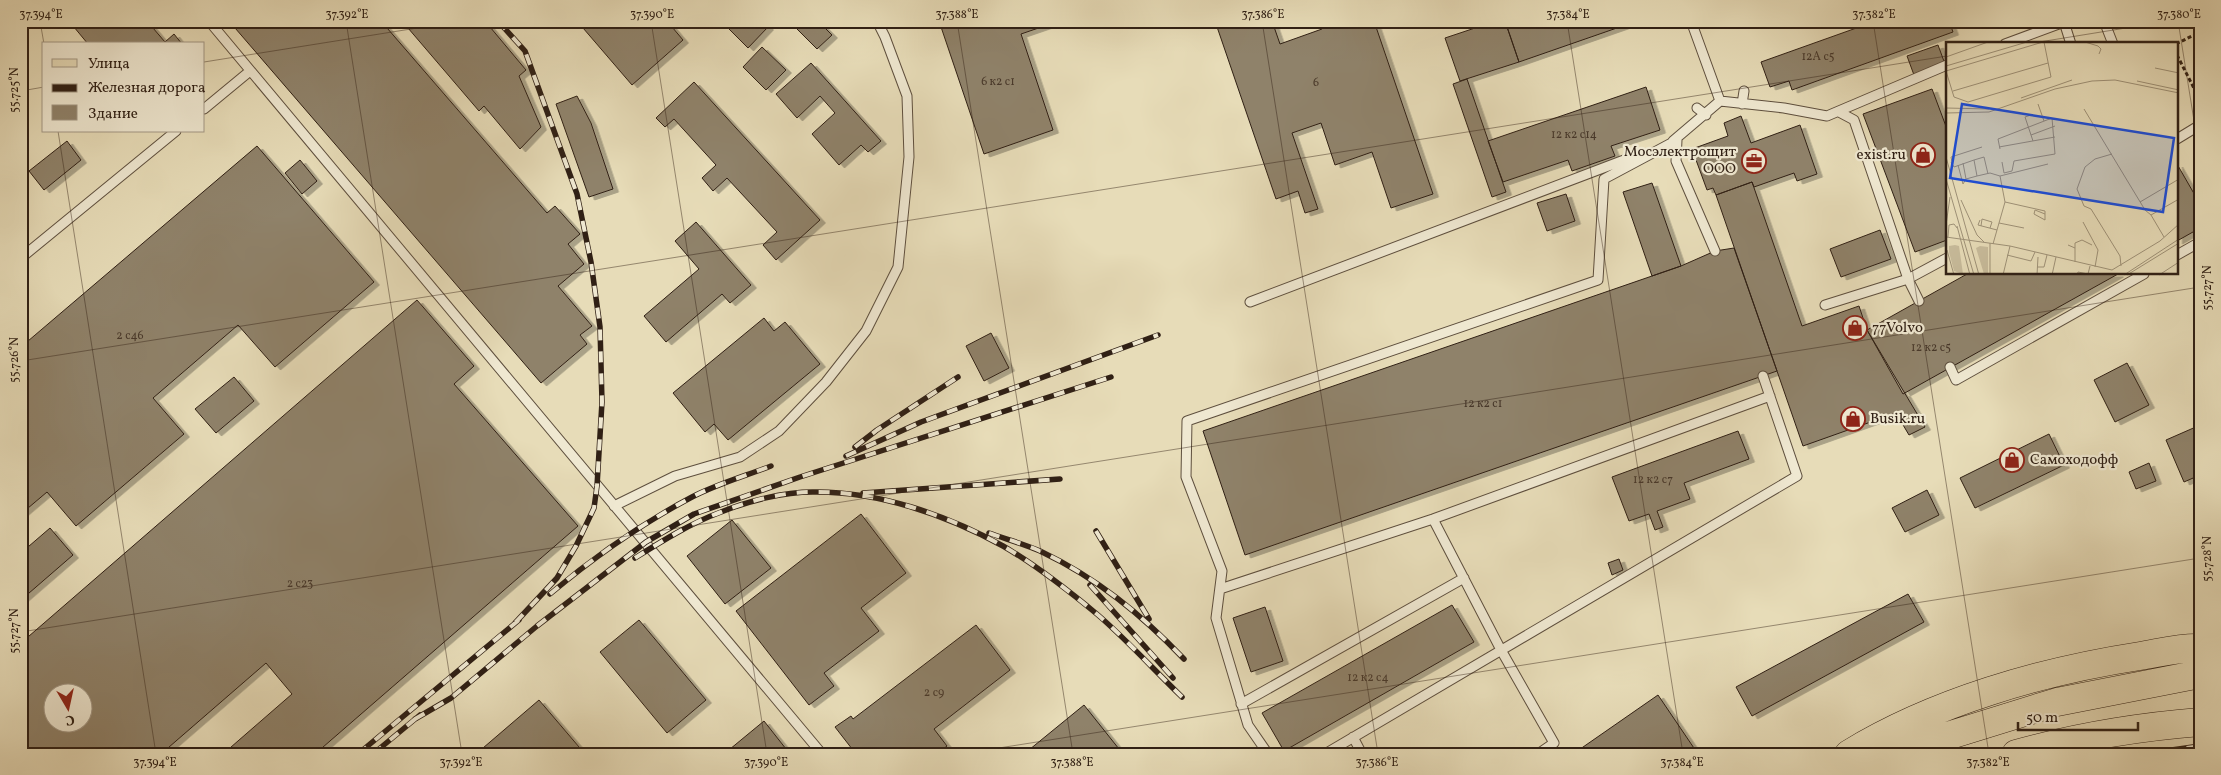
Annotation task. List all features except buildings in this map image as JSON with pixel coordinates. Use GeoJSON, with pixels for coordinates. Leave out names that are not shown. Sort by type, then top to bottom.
{"type":"FeatureCollection","features":[{"type":"Feature","properties":{"kind":"main road"},"geometry":{"type":"LineString","coordinates":[[1850,754],[1916,720],[1999,687],[2096,663],[2200,648]]}},
{"type":"Feature","properties":{"kind":"main road"},"geometry":{"type":"LineString","coordinates":[[1899,754],[1928,742],[2057,702],[2200,674]]}},
{"type":"Feature","properties":{"kind":"main road"},"geometry":{"type":"LineString","coordinates":[[2016,754],[2057,743],[2143,726],[2200,722]]}},
{"type":"Feature","properties":{"kind":"main road"},"geometry":{"type":"LineString","coordinates":[[2143,726],[2200,735]]}},
{"type":"Feature","properties":{"kind":"lane"},"geometry":{"type":"LineString","coordinates":[[21,28],[29,21]]}},
{"type":"Feature","properties":{"kind":"lane"},"geometry":{"type":"LineString","coordinates":[[209,21],[822,754]]}},
{"type":"Feature","properties":{"kind":"lane"},"geometry":{"type":"LineString","coordinates":[[614,506],[675,476],[740,456],[779,431],[826,382],[866,331],[898,267],[909,156],[906,96],[885,37],[877,21]]}},
{"type":"Feature","properties":{"kind":"lane"},"geometry":{"type":"LineString","coordinates":[[1691,21],[1720,101]]}},
{"type":"Feature","properties":{"kind":"lane"},"geometry":{"type":"LineString","coordinates":[[2104,21],[2112,42]]}},
{"type":"Feature","properties":{"kind":"lane"},"geometry":{"type":"LineString","coordinates":[[2010,42],[2063,22],[2070,42]]}},
{"type":"Feature","properties":{"kind":"lane"},"geometry":{"type":"LineString","coordinates":[[1720,101],[1784,108],[1827,116],[1946,65]]}},
{"type":"Feature","properties":{"kind":"lane"},"geometry":{"type":"LineString","coordinates":[[205,108],[250,71]]}},
{"type":"Feature","properties":{"kind":"lane"},"geometry":{"type":"LineString","coordinates":[[1742,104],[1744,91]]}},
{"type":"Feature","properties":{"kind":"lane"},"geometry":{"type":"LineString","coordinates":[[1268,754],[1248,725],[1216,618],[1222,572],[1186,476],[1187,421],[1598,280],[1604,178],[1677,140],[1720,101]]}},
{"type":"Feature","properties":{"kind":"lane"},"geometry":{"type":"LineString","coordinates":[[1697,108],[1706,115]]}},
{"type":"Feature","properties":{"kind":"lane"},"geometry":{"type":"LineString","coordinates":[[1839,112],[1854,120],[1908,279],[1919,301]]}},
{"type":"Feature","properties":{"kind":"lane"},"geometry":{"type":"LineString","coordinates":[[2178,139],[2200,124]]}},
{"type":"Feature","properties":{"kind":"lane"},"geometry":{"type":"LineString","coordinates":[[21,258],[175,132]]}},
{"type":"Feature","properties":{"kind":"lane"},"geometry":{"type":"LineString","coordinates":[[1677,140],[1676,161],[1714,251]]}},
{"type":"Feature","properties":{"kind":"lane"},"geometry":{"type":"LineString","coordinates":[[1250,302],[1677,140]]}},
{"type":"Feature","properties":{"kind":"lane"},"geometry":{"type":"LineString","coordinates":[[2178,254],[2200,242]]}},
{"type":"Feature","properties":{"kind":"lane"},"geometry":{"type":"LineString","coordinates":[[1824,305],[1908,279],[1946,259]]}},
{"type":"Feature","properties":{"kind":"lane"},"geometry":{"type":"LineString","coordinates":[[1950,367],[1956,380],[2142,275]]}},
{"type":"Feature","properties":{"kind":"lane"},"geometry":{"type":"LineString","coordinates":[[1325,754],[1798,476],[1763,376]]}},
{"type":"Feature","properties":{"kind":"lane"},"geometry":{"type":"LineString","coordinates":[[1220,590],[1433,519],[1770,396]]}},
{"type":"Feature","properties":{"kind":"lane"},"geometry":{"type":"LineString","coordinates":[[1433,519],[1501,650],[1554,743],[1538,754]]}},
{"type":"Feature","properties":{"kind":"lane"},"geometry":{"type":"LineString","coordinates":[[1242,704],[1464,578]]}},
{"type":"Feature","properties":{"kind":"lane"},"geometry":{"type":"LineString","coordinates":[[1353,737],[1362,754]]}},
{"type":"Feature","properties":{"kind":"path"},"geometry":{"type":"LineString","coordinates":[[2178,43],[2200,32]]}},
{"type":"Feature","properties":{"kind":"path"},"geometry":{"type":"LineString","coordinates":[[2178,57],[2200,100]]}},
{"type":"Feature","properties":{"kind":"railway"},"geometry":{"type":"LineString","coordinates":[[498,21],[525,51],[577,194],[591,262],[600,327],[602,402],[594,508],[576,546],[557,578],[515,623]]}},
{"type":"Feature","properties":{"kind":"railway"},"geometry":{"type":"LineString","coordinates":[[846,456],[921,422],[1158,335]]}},
{"type":"Feature","properties":{"kind":"railway"},"geometry":{"type":"LineString","coordinates":[[855,447],[877,430],[958,377]]}},
{"type":"Feature","properties":{"kind":"railway"},"geometry":{"type":"LineString","coordinates":[[415,719],[451,698],[537,626],[646,542],[694,514],[800,477],[1111,377]]}},
{"type":"Feature","properties":{"kind":"railway"},"geometry":{"type":"LineString","coordinates":[[550,594],[618,542],[654,518],[711,488],[771,466]]}},
{"type":"Feature","properties":{"kind":"railway"},"geometry":{"type":"LineString","coordinates":[[863,493],[1060,479]]}},
{"type":"Feature","properties":{"kind":"railway"},"geometry":{"type":"LineString","coordinates":[[635,558],[699,521],[731,508],[766,498],[813,492],[838,493],[887,500],[959,524],[1028,561],[1098,615],[1182,697]]}},
{"type":"Feature","properties":{"kind":"railway"},"geometry":{"type":"LineString","coordinates":[[1096,531],[1149,619]]}},
{"type":"Feature","properties":{"kind":"railway"},"geometry":{"type":"LineString","coordinates":[[989,533],[1040,551],[1099,585],[1135,612],[1184,659]]}},
{"type":"Feature","properties":{"kind":"railway"},"geometry":{"type":"LineString","coordinates":[[1090,585],[1173,678]]}},
{"type":"Feature","properties":{"kind":"railway"},"geometry":{"type":"LineString","coordinates":[[358,754],[519,620]]}},
{"type":"Feature","properties":{"kind":"railway"},"geometry":{"type":"LineString","coordinates":[[373,754],[420,715]]}},
{"type":"Feature","properties":{"kind":"railway"},"geometry":{"type":"LineString","coordinates":[[2143,754],[2200,746]]}},
{"type":"Feature","properties":{"kind":"place","name":"exist.ru"},"geometry":{"type":"Point","coordinates":[1923,155]}},
{"type":"Feature","properties":{"kind":"place","name":"Мосэлектрощит ООО"},"geometry":{"type":"Point","coordinates":[1754,161]}},
{"type":"Feature","properties":{"kind":"place","name":"77Volvo"},"geometry":{"type":"Point","coordinates":[1855,328]}},
{"type":"Feature","properties":{"kind":"place","name":"Busik.ru"},"geometry":{"type":"Point","coordinates":[1853,419]}},
{"type":"Feature","properties":{"kind":"place","name":"Самоходофф"},"geometry":{"type":"Point","coordinates":[2012,460]}}]}
